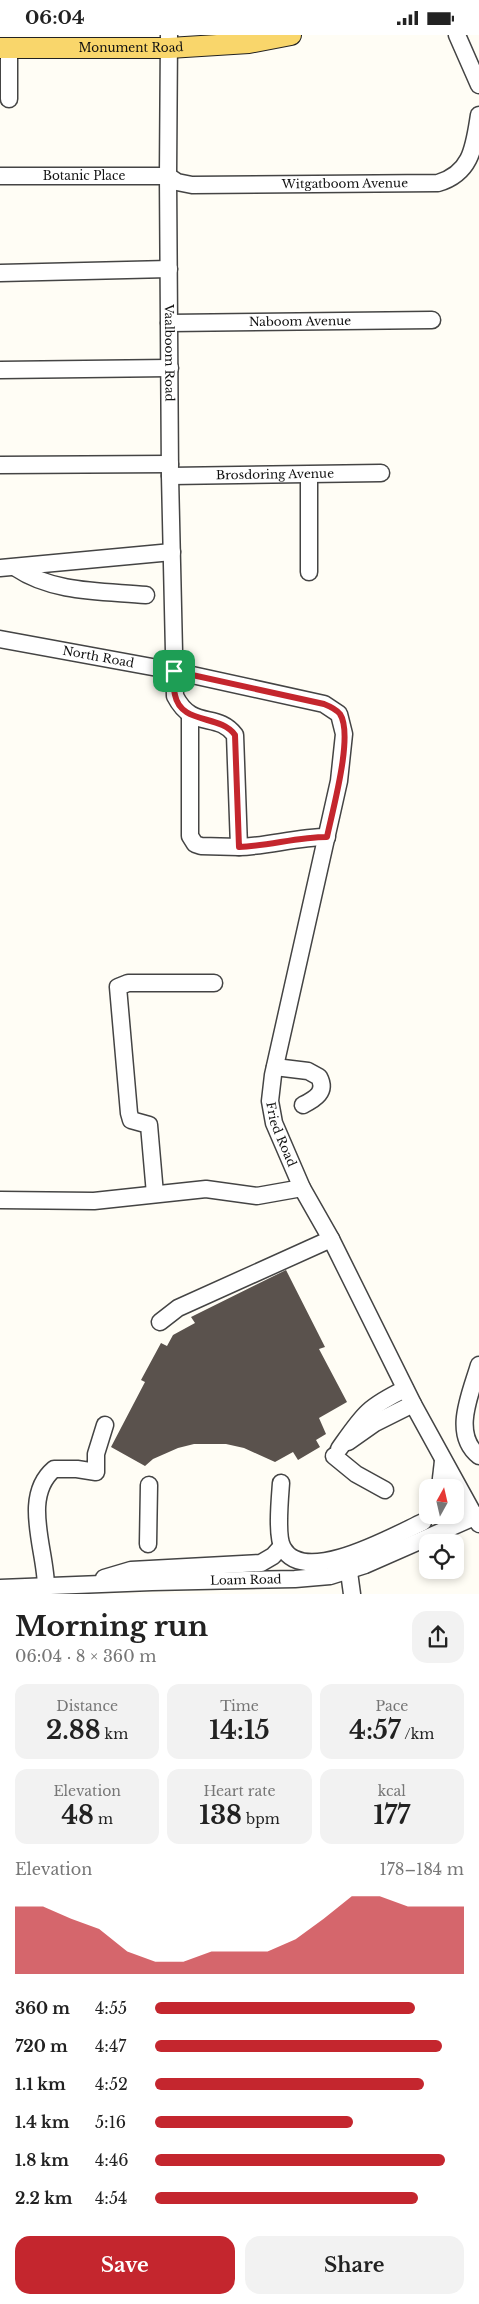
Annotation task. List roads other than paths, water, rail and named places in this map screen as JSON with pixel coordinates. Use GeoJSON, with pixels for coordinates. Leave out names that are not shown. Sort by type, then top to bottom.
{"type":"FeatureCollection","features":[{"type":"Feature","properties":{"kind":"main road","name":"Monument Road"},"geometry":{"type":"LineString","coordinates":[[4,48],[169,41],[217,46],[280,36]]}},
{"type":"Feature","properties":{"kind":"street"},"geometry":{"type":"LineString","coordinates":[[456,35],[479,85]]}},
{"type":"Feature","properties":{"kind":"street","name":"Vaalboom Road"},"geometry":{"type":"LineString","coordinates":[[169,41],[170,470],[174,671],[175,696],[190,716]]}},
{"type":"Feature","properties":{"kind":"street"},"geometry":{"type":"LineString","coordinates":[[4,48],[9,99]]}},
{"type":"Feature","properties":{"kind":"street","name":"Witgatboom Avenue"},"geometry":{"type":"LineString","coordinates":[[168,176],[178,182],[192,185],[438,183],[448,180],[463,169],[472,150],[479,115]]}},
{"type":"Feature","properties":{"kind":"street","name":"Botanic Place"},"geometry":{"type":"LineString","coordinates":[[0,176],[168,176]]}},
{"type":"Feature","properties":{"kind":"street"},"geometry":{"type":"LineString","coordinates":[[0,273],[169,269]]}},
{"type":"Feature","properties":{"kind":"street","name":"Naboom Avenue"},"geometry":{"type":"LineString","coordinates":[[169,323],[432,320]]}},
{"type":"Feature","properties":{"kind":"street"},"geometry":{"type":"LineString","coordinates":[[0,370],[170,368]]}},
{"type":"Feature","properties":{"kind":"street","name":"Brosdoring Avenue"},"geometry":{"type":"LineString","coordinates":[[0,465],[309,475],[381,473]]}},
{"type":"Feature","properties":{"kind":"street"},"geometry":{"type":"LineString","coordinates":[[309,475],[309,572]]}},
{"type":"Feature","properties":{"kind":"street"},"geometry":{"type":"LineString","coordinates":[[8,568],[121,555],[172,552]]}},
{"type":"Feature","properties":{"kind":"street"},"geometry":{"type":"LineString","coordinates":[[8,568],[41,582],[86,590],[146,595]]}},
{"type":"Feature","properties":{"kind":"street","name":"North Road"},"geometry":{"type":"LineString","coordinates":[[0,639],[174,671],[324,704],[340,714]]}},
{"type":"Feature","properties":{"kind":"street","name":"Fried Road"},"geometry":{"type":"LineString","coordinates":[[340,714],[344,726],[344,747],[339,781],[275,1067],[270,1101],[274,1123],[302,1188],[331,1239],[409,1397],[443,1461],[478,1519]]}},
{"type":"Feature","properties":{"kind":"street"},"geometry":{"type":"LineString","coordinates":[[239,847],[235,735],[227,727],[190,716],[190,836],[195,844],[201,846],[239,847],[263,846],[305,837],[327,837]]}},
{"type":"Feature","properties":{"kind":"street"},"geometry":{"type":"LineString","coordinates":[[155,1194],[149,1125],[131,1120],[129,1113],[118,987],[128,983],[214,983]]}},
{"type":"Feature","properties":{"kind":"street"},"geometry":{"type":"LineString","coordinates":[[275,1067],[308,1071],[319,1077],[322,1087],[320,1094],[316,1099],[303,1105]]}},
{"type":"Feature","properties":{"kind":"street"},"geometry":{"type":"LineString","coordinates":[[0,1200],[94,1201],[206,1189],[257,1196],[302,1188]]}},
{"type":"Feature","properties":{"kind":"street"},"geometry":{"type":"LineString","coordinates":[[160,1322],[178,1308],[331,1239]]}},
{"type":"Feature","properties":{"kind":"street"},"geometry":{"type":"LineString","coordinates":[[478,1375],[472,1414],[465,1435],[479,1456]]}},
{"type":"Feature","properties":{"kind":"street"},"geometry":{"type":"LineString","coordinates":[[46,1587],[38,1512],[40,1486],[46,1476],[54,1469],[76,1469],[96,1472],[96,1454],[105,1425]]}},
{"type":"Feature","properties":{"kind":"street"},"geometry":{"type":"LineString","coordinates":[[334,1456],[356,1474],[384,1490]]}},
{"type":"Feature","properties":{"kind":"street"},"geometry":{"type":"LineString","coordinates":[[441,1479],[443,1461]]}},
{"type":"Feature","properties":{"kind":"street"},"geometry":{"type":"LineString","coordinates":[[281,1483],[279,1514],[281,1547],[288,1556],[297,1561],[318,1563],[352,1554],[419,1521]]}},
{"type":"Feature","properties":{"kind":"street"},"geometry":{"type":"LineString","coordinates":[[148,1544],[149,1485]]}},
{"type":"Feature","properties":{"kind":"street","name":"Loam Road"},"geometry":{"type":"LineString","coordinates":[[0,1589],[24,1591],[46,1587],[302,1579],[330,1576],[349,1571],[478,1519]]}},
{"type":"Feature","properties":{"kind":"street"},"geometry":{"type":"LineString","coordinates":[[400,1550],[420,1524]]}},
{"type":"Feature","properties":{"kind":"street"},"geometry":{"type":"LineString","coordinates":[[92,1585],[111,1575],[131,1570],[261,1563],[273,1556],[281,1547]]}},
{"type":"Feature","properties":{"kind":"street"},"geometry":{"type":"LineString","coordinates":[[349,1571],[352,1594]]}}]}
